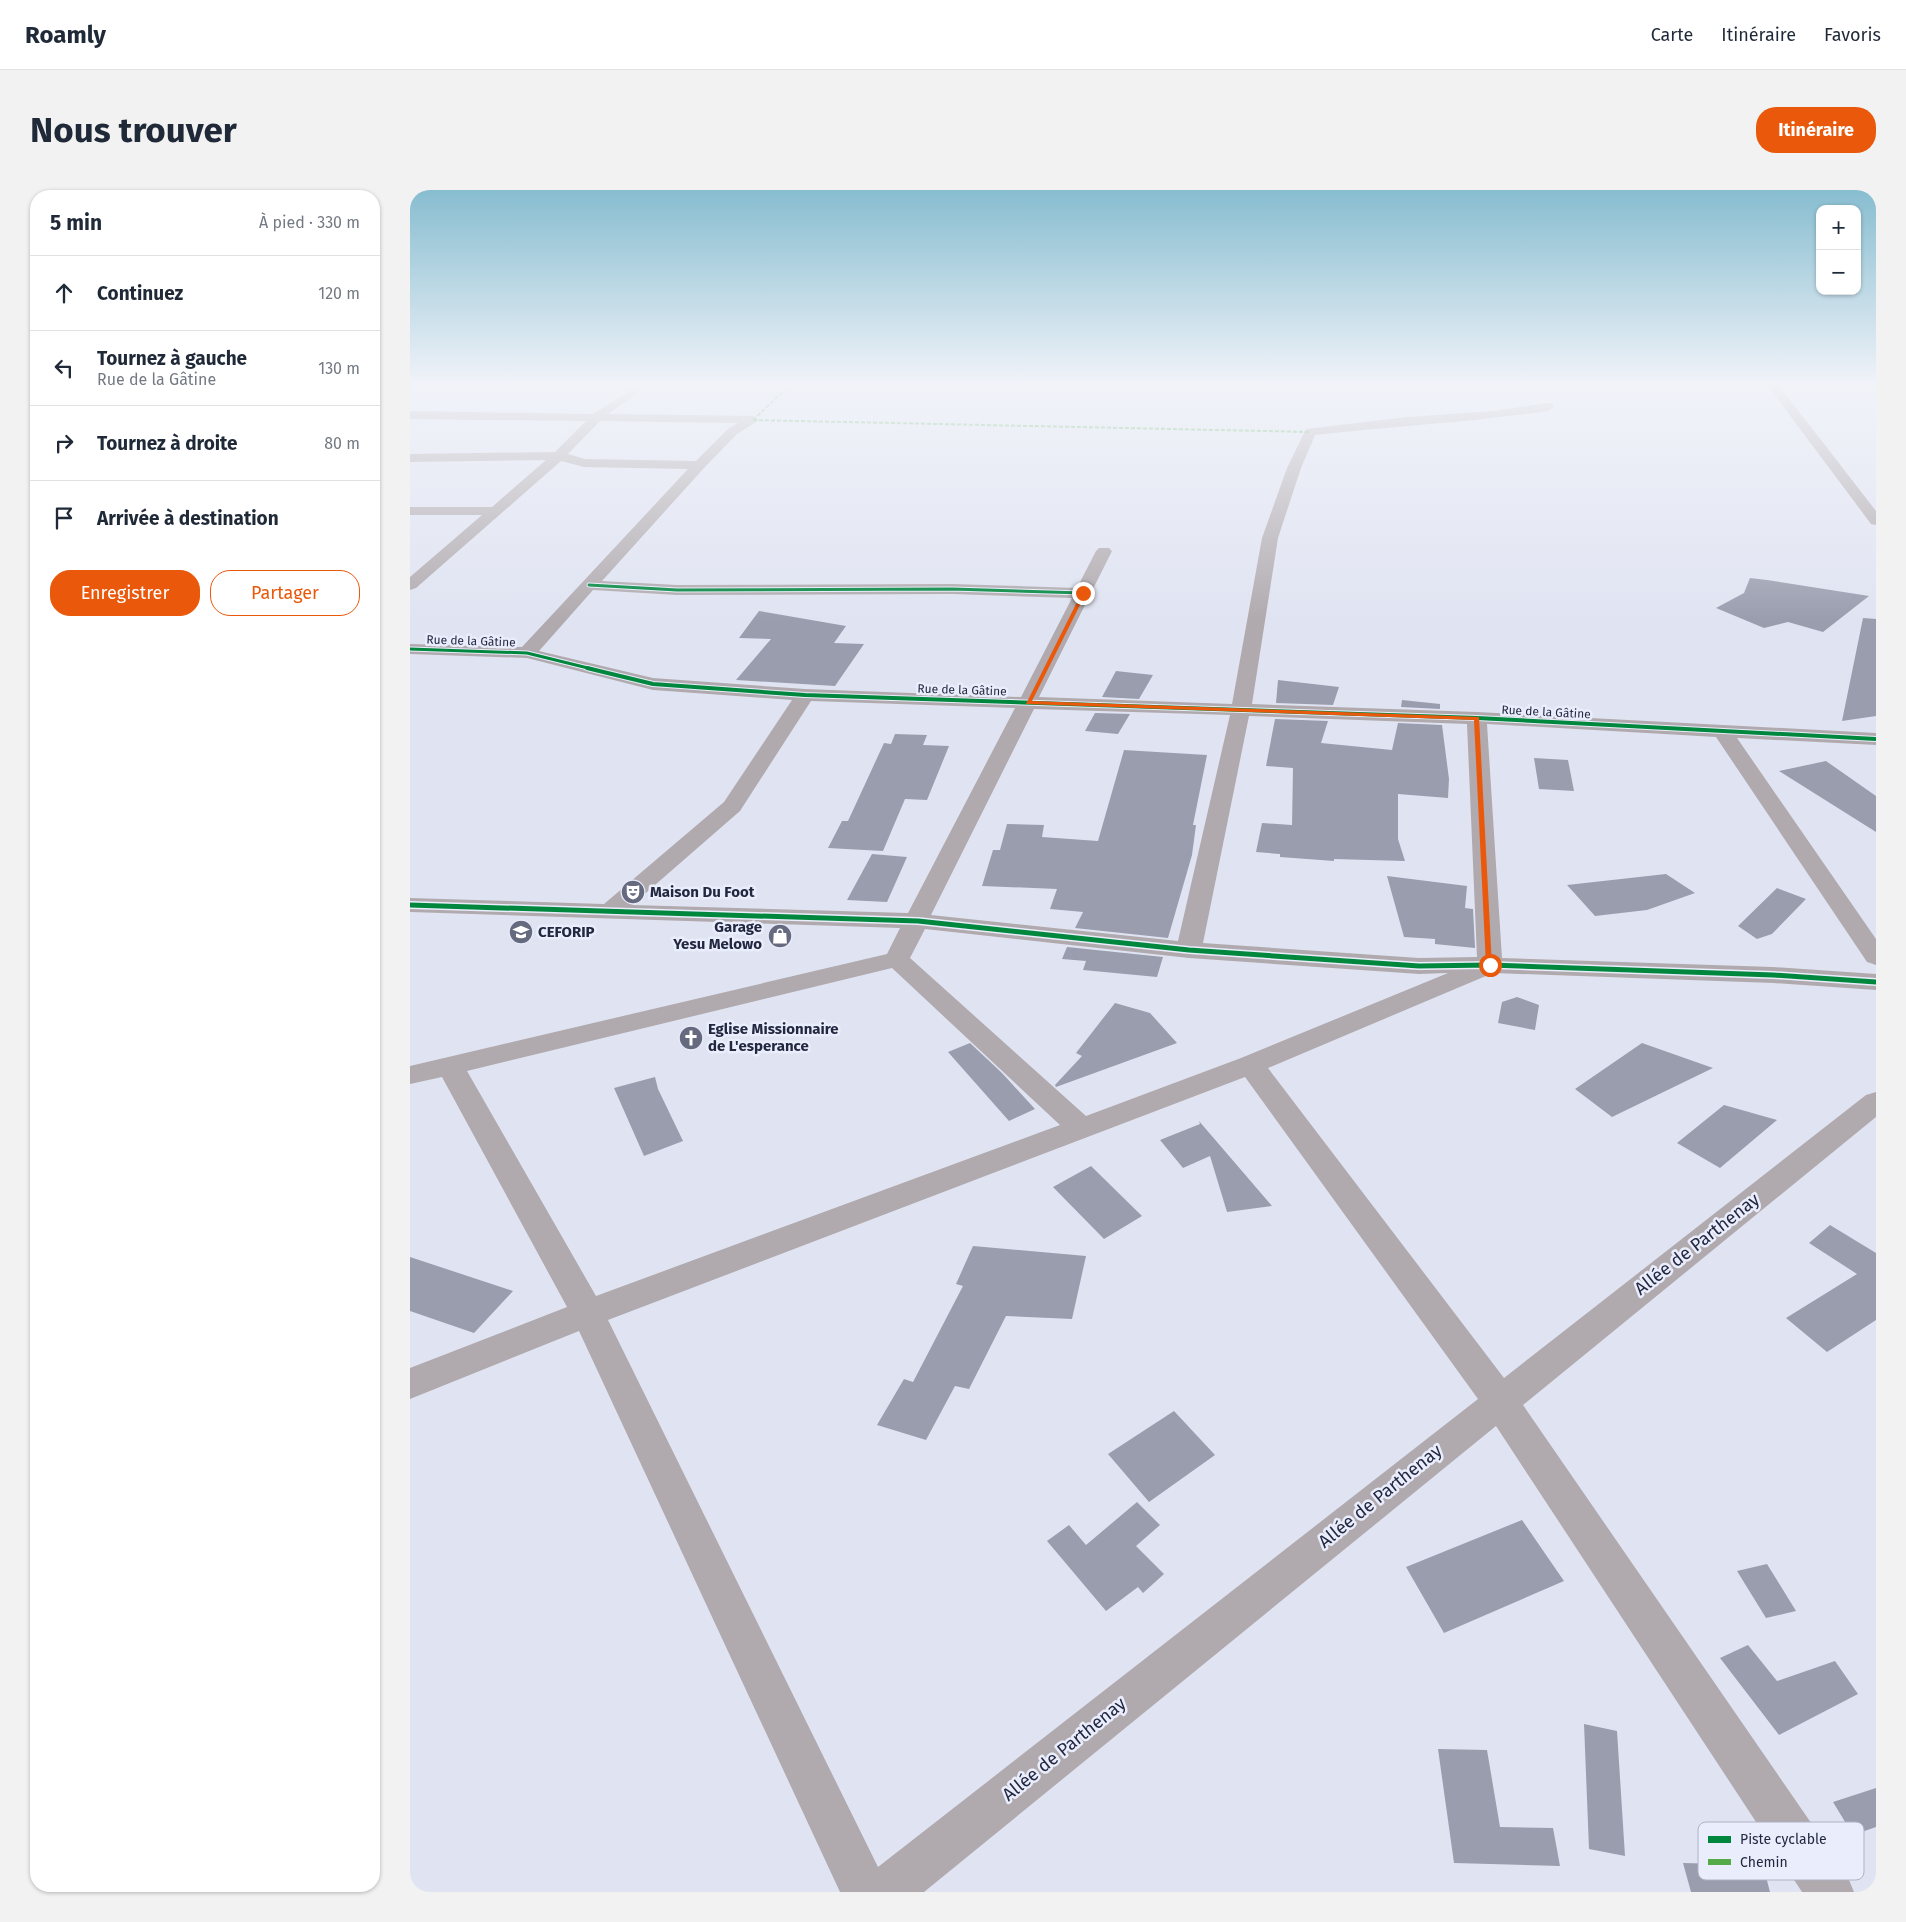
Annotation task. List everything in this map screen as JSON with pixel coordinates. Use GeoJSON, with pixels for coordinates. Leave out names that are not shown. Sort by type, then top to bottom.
{"type":"FeatureCollection","features":[{"type":"Feature","properties":{"kind":"street"},"geometry":{"type":"LineString","coordinates":[[410,585],[429,566],[553,461]]}},
{"type":"Feature","properties":{"kind":"street"},"geometry":{"type":"LineString","coordinates":[[582,461],[699,465]]}},
{"type":"Feature","properties":{"kind":"street"},"geometry":{"type":"LineString","coordinates":[[526,654],[703,461]]}},
{"type":"Feature","properties":{"kind":"street"},"geometry":{"type":"LineString","coordinates":[[1189,950],[1241,710],[1270,538],[1297,461]]}},
{"type":"Feature","properties":{"kind":"street"},"geometry":{"type":"LineString","coordinates":[[1831,461],[1876,521]]}},
{"type":"Feature","properties":{"kind":"street"},"geometry":{"type":"LineString","coordinates":[[410,511],[496,511]]}},
{"type":"Feature","properties":{"kind":"street"},"geometry":{"type":"LineString","coordinates":[[410,1075],[897,959],[918,921],[1104,551]]}},
{"type":"Feature","properties":{"kind":"street"},"geometry":{"type":"LineString","coordinates":[[589,585],[677,590],[952,589],[1083,593]]}},
{"type":"Feature","properties":{"kind":"street","name":"Rue de la Gâtine"},"geometry":{"type":"LineString","coordinates":[[410,649],[526,654],[653,684],[805,695],[1477,718],[1876,739]]}},
{"type":"Feature","properties":{"kind":"street"},"geometry":{"type":"LineString","coordinates":[[610,912],[732,806],[805,695]]}},
{"type":"Feature","properties":{"kind":"street"},"geometry":{"type":"LineString","coordinates":[[1477,718],[1490,965]]}},
{"type":"Feature","properties":{"kind":"street"},"geometry":{"type":"LineString","coordinates":[[1723,732],[1876,957]]}},
{"type":"Feature","properties":{"kind":"street"},"geometry":{"type":"LineString","coordinates":[[410,905],[918,921],[1189,950],[1419,966],[1490,965],[1773,975],[1876,982]]}},
{"type":"Feature","properties":{"kind":"street"},"geometry":{"type":"LineString","coordinates":[[897,959],[1081,1128]]}},
{"type":"Feature","properties":{"kind":"street"},"geometry":{"type":"LineString","coordinates":[[410,1384],[588,1313],[1251,1065],[1490,965]]}},
{"type":"Feature","properties":{"kind":"street"},"geometry":{"type":"LineString","coordinates":[[1251,1065],[1500,1400],[1783,1822]]}},
{"type":"Feature","properties":{"kind":"street"},"geometry":{"type":"LineString","coordinates":[[450,1066],[588,1313],[865,1892]]}},
{"type":"Feature","properties":{"kind":"street","name":"Allée de Parthenay"},"geometry":{"type":"LineString","coordinates":[[886,1892],[1500,1400],[1876,1102]]}},
{"type":"Feature","properties":{"kind":"street"},"geometry":{"type":"LineString","coordinates":[[1822,1880],[1830,1892]]}},
{"type":"Feature","properties":{"kind":"building"},"geometry":{"type":"Polygon","coordinates":[[[1750,578],[1869,596],[1823,632],[1788,622],[1764,628],[1716,608],[1744,593],[1750,578]]]}},
{"type":"Feature","properties":{"kind":"building"},"geometry":{"type":"Polygon","coordinates":[[[759,611],[846,626],[834,643],[864,644],[835,686],[736,680],[771,639],[739,638],[759,611]]]}},
{"type":"Feature","properties":{"kind":"building"},"geometry":{"type":"Polygon","coordinates":[[[1863,618],[1876,619],[1876,716],[1842,721],[1863,618]]]}},
{"type":"Feature","properties":{"kind":"building"},"geometry":{"type":"Polygon","coordinates":[[[1116,671],[1153,675],[1139,699],[1102,697],[1116,671]]]}},
{"type":"Feature","properties":{"kind":"building"},"geometry":{"type":"Polygon","coordinates":[[[1278,680],[1339,687],[1333,705],[1276,703],[1278,680]]]}},
{"type":"Feature","properties":{"kind":"building"},"geometry":{"type":"Polygon","coordinates":[[[1402,700],[1440,704],[1440,709],[1401,707],[1402,700]]]}},
{"type":"Feature","properties":{"kind":"building"},"geometry":{"type":"Polygon","coordinates":[[[1095,713],[1130,714],[1118,734],[1085,731],[1095,713]]]}},
{"type":"Feature","properties":{"kind":"building"},"geometry":{"type":"Polygon","coordinates":[[[1275,719],[1328,721],[1321,743],[1392,750],[1398,723],[1442,725],[1449,779],[1448,798],[1398,794],[1398,839],[1405,861],[1334,859],[1334,861],[1280,857],[1280,854],[1256,852],[1262,823],[1292,825],[1293,768],[1266,766],[1275,719]]]}},
{"type":"Feature","properties":{"kind":"building"},"geometry":{"type":"Polygon","coordinates":[[[895,734],[927,735],[923,745],[949,746],[927,800],[905,799],[883,851],[828,848],[842,821],[848,821],[884,743],[891,744],[895,734]]]}},
{"type":"Feature","properties":{"kind":"building"},"geometry":{"type":"Polygon","coordinates":[[[1124,750],[1207,755],[1193,825],[1196,825],[1192,855],[1168,938],[1075,928],[1083,912],[1050,909],[1057,889],[982,886],[993,850],[1000,850],[1007,824],[1044,825],[1042,837],[1098,841],[1124,750]]]}},
{"type":"Feature","properties":{"kind":"building"},"geometry":{"type":"Polygon","coordinates":[[[1534,758],[1568,760],[1574,791],[1539,789],[1534,758]]]}},
{"type":"Feature","properties":{"kind":"building"},"geometry":{"type":"Polygon","coordinates":[[[1826,761],[1876,796],[1876,832],[1779,771],[1826,761]]]}},
{"type":"Feature","properties":{"kind":"building"},"geometry":{"type":"Polygon","coordinates":[[[872,854],[907,857],[887,902],[847,900],[872,854]]]}},
{"type":"Feature","properties":{"kind":"building"},"geometry":{"type":"Polygon","coordinates":[[[1666,874],[1695,893],[1647,910],[1595,916],[1567,885],[1666,874]]]}},
{"type":"Feature","properties":{"kind":"building"},"geometry":{"type":"Polygon","coordinates":[[[1387,876],[1467,886],[1465,908],[1473,909],[1475,948],[1435,944],[1435,939],[1404,937],[1387,876]]]}},
{"type":"Feature","properties":{"kind":"building"},"geometry":{"type":"Polygon","coordinates":[[[1777,888],[1806,899],[1772,934],[1757,939],[1738,926],[1777,888]]]}},
{"type":"Feature","properties":{"kind":"building"},"geometry":{"type":"Polygon","coordinates":[[[1067,947],[1163,957],[1157,977],[1083,970],[1086,961],[1062,959],[1067,947]]]}},
{"type":"Feature","properties":{"kind":"building"},"geometry":{"type":"Polygon","coordinates":[[[1517,997],[1539,1005],[1535,1030],[1498,1023],[1502,1002],[1517,997]]]}},
{"type":"Feature","properties":{"kind":"building"},"geometry":{"type":"Polygon","coordinates":[[[1115,1003],[1150,1013],[1177,1043],[1056,1087],[1055,1085],[1082,1056],[1076,1053],[1115,1003]]]}},
{"type":"Feature","properties":{"kind":"building"},"geometry":{"type":"Polygon","coordinates":[[[970,1043],[1002,1073],[1035,1109],[1009,1121],[948,1052],[970,1043]]]}},
{"type":"Feature","properties":{"kind":"building"},"geometry":{"type":"Polygon","coordinates":[[[1642,1043],[1713,1068],[1612,1117],[1575,1089],[1642,1043]]]}},
{"type":"Feature","properties":{"kind":"building"},"geometry":{"type":"Polygon","coordinates":[[[655,1077],[658,1089],[683,1141],[644,1156],[614,1088],[655,1077]]]}},
{"type":"Feature","properties":{"kind":"building"},"geometry":{"type":"Polygon","coordinates":[[[1724,1105],[1777,1120],[1720,1168],[1677,1143],[1724,1105]]]}},
{"type":"Feature","properties":{"kind":"building"},"geometry":{"type":"Polygon","coordinates":[[[1199,1121],[1272,1206],[1227,1212],[1210,1156],[1183,1168],[1160,1140],[1200,1124],[1199,1121]]]}},
{"type":"Feature","properties":{"kind":"building"},"geometry":{"type":"Polygon","coordinates":[[[1091,1166],[1142,1216],[1104,1239],[1053,1187],[1091,1166]]]}},
{"type":"Feature","properties":{"kind":"building"},"geometry":{"type":"Polygon","coordinates":[[[1830,1225],[1876,1253],[1876,1320],[1827,1352],[1786,1318],[1857,1274],[1809,1243],[1830,1225]]]}},
{"type":"Feature","properties":{"kind":"building"},"geometry":{"type":"Polygon","coordinates":[[[973,1246],[1086,1256],[1072,1319],[1006,1316],[969,1389],[955,1386],[926,1440],[877,1425],[904,1379],[913,1382],[963,1286],[956,1284],[973,1246]]]}},
{"type":"Feature","properties":{"kind":"building"},"geometry":{"type":"Polygon","coordinates":[[[410,1257],[513,1291],[474,1333],[410,1311],[410,1257]]]}},
{"type":"Feature","properties":{"kind":"building"},"geometry":{"type":"Polygon","coordinates":[[[1174,1411],[1215,1455],[1149,1502],[1108,1454],[1174,1411]]]}},
{"type":"Feature","properties":{"kind":"building"},"geometry":{"type":"Polygon","coordinates":[[[1137,1502],[1160,1525],[1136,1546],[1164,1574],[1143,1593],[1138,1587],[1106,1611],[1047,1541],[1069,1525],[1086,1545],[1137,1502]]]}},
{"type":"Feature","properties":{"kind":"building"},"geometry":{"type":"Polygon","coordinates":[[[1522,1520],[1564,1581],[1444,1633],[1406,1567],[1522,1520]]]}},
{"type":"Feature","properties":{"kind":"building"},"geometry":{"type":"Polygon","coordinates":[[[1767,1564],[1796,1611],[1766,1618],[1737,1571],[1767,1564]]]}},
{"type":"Feature","properties":{"kind":"building"},"geometry":{"type":"Polygon","coordinates":[[[1748,1645],[1777,1681],[1835,1661],[1858,1694],[1779,1735],[1720,1658],[1748,1645]]]}},
{"type":"Feature","properties":{"kind":"building"},"geometry":{"type":"Polygon","coordinates":[[[1584,1724],[1617,1731],[1625,1856],[1589,1849],[1584,1724]]]}},
{"type":"Feature","properties":{"kind":"building"},"geometry":{"type":"Polygon","coordinates":[[[1438,1749],[1487,1750],[1500,1827],[1553,1828],[1560,1866],[1454,1863],[1438,1749]]]}},
{"type":"Feature","properties":{"kind":"building"},"geometry":{"type":"Polygon","coordinates":[[[1876,1788],[1876,1827],[1864,1831],[1864,1822],[1845,1822],[1833,1802],[1876,1788]]]}},
{"type":"Feature","properties":{"kind":"building"},"geometry":{"type":"Polygon","coordinates":[[[1683,1863],[1698,1863],[1698,1880],[1767,1880],[1770,1892],[1691,1892],[1683,1863]]]}},
{"type":"Feature","properties":{"kind":"cycle path"},"geometry":{"type":"LineString","coordinates":[[589,585],[677,590],[952,589],[1083,593]]}},
{"type":"Feature","properties":{"kind":"cycle path"},"geometry":{"type":"LineString","coordinates":[[410,649],[527,653],[653,684],[805,695],[1477,718],[1876,739]]}},
{"type":"Feature","properties":{"kind":"cycle path"},"geometry":{"type":"LineString","coordinates":[[410,905],[918,921],[1189,950],[1419,966],[1490,965],[1773,975],[1876,982]]}},
{"type":"Feature","properties":{"kind":"place","name":"Maison Du Foot"},"geometry":{"type":"Point","coordinates":[633,892]}},
{"type":"Feature","properties":{"kind":"place","name":"CEFORIP"},"geometry":{"type":"Point","coordinates":[521,932]}},
{"type":"Feature","properties":{"kind":"place","name":"Garage Yesu Melowo"},"geometry":{"type":"Point","coordinates":[780,936]}},
{"type":"Feature","properties":{"kind":"place","name":"Eglise Missionnaire de L'esperance"},"geometry":{"type":"Point","coordinates":[691,1038]}},
{"type":"Feature","properties":{"kind":"route"},"geometry":{"type":"LineString","coordinates":[[1083,593],[1028,702],[1477,718],[1490,965]]}}]}
